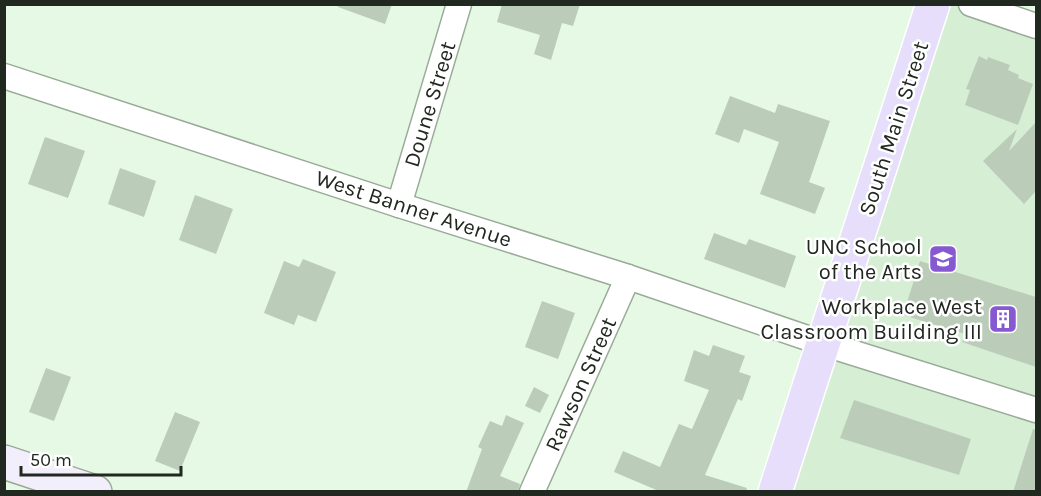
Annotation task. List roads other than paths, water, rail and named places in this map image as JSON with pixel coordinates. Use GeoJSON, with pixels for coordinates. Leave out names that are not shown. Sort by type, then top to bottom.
{"type":"FeatureCollection","features":[{"type":"Feature","properties":{"kind":"main road","name":"South Main Street"},"geometry":{"type":"LineString","coordinates":[[775,492],[933,4]]}},
{"type":"Feature","properties":{"kind":"street","name":"Doune Street"},"geometry":{"type":"LineString","coordinates":[[399,205],[459,4]]}},
{"type":"Feature","properties":{"kind":"street"},"geometry":{"type":"LineString","coordinates":[[971,4],[1036,26]]}},
{"type":"Feature","properties":{"kind":"street","name":"West Banner Avenue"},"geometry":{"type":"LineString","coordinates":[[4,76],[628,277],[822,343],[1036,410]]}},
{"type":"Feature","properties":{"kind":"street","name":"Rawson Street"},"geometry":{"type":"LineString","coordinates":[[532,492],[628,277]]}},
{"type":"Feature","properties":{"kind":"street"},"geometry":{"type":"LineString","coordinates":[[4,462],[95,492]]}},
{"type":"Feature","properties":{"kind":"place","name":"UNC School of the Arts"},"geometry":{"type":"Point","coordinates":[943,259]}},
{"type":"Feature","properties":{"kind":"place","name":"Workplace West Classroom Building III"},"geometry":{"type":"Point","coordinates":[1003,319]}}]}
